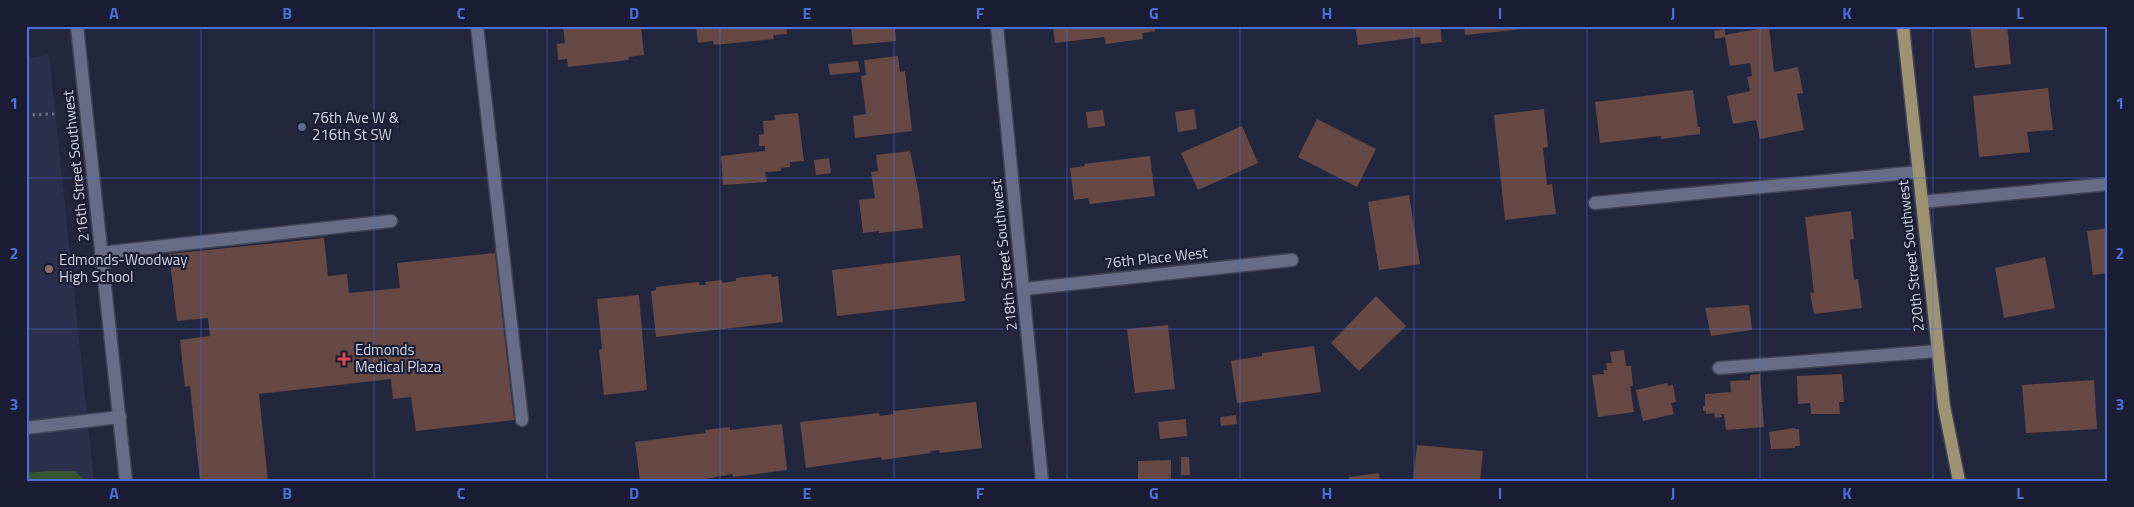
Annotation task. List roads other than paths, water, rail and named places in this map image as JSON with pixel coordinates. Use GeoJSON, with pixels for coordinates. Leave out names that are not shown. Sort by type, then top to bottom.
{"type":"FeatureCollection","features":[{"type":"Feature","properties":{"kind":"main road","name":"220th Street Southwest"},"geometry":{"type":"LineString","coordinates":[[1903,26],[1944,406],[1959,481]]}},
{"type":"Feature","properties":{"kind":"street","name":"216th Street Southwest"},"geometry":{"type":"LineString","coordinates":[[77,26],[126,481]]}},
{"type":"Feature","properties":{"kind":"street"},"geometry":{"type":"LineString","coordinates":[[477,26],[522,420]]}},
{"type":"Feature","properties":{"kind":"street","name":"218th Street Southwest"},"geometry":{"type":"LineString","coordinates":[[996,26],[1042,481]]}},
{"type":"Feature","properties":{"kind":"street"},"geometry":{"type":"LineString","coordinates":[[1595,203],[1918,172]]}},
{"type":"Feature","properties":{"kind":"street"},"geometry":{"type":"LineString","coordinates":[[1922,202],[2108,184]]}},
{"type":"Feature","properties":{"kind":"street"},"geometry":{"type":"LineString","coordinates":[[101,253],[391,221]]}},
{"type":"Feature","properties":{"kind":"street","name":"76th Place West"},"geometry":{"type":"LineString","coordinates":[[1024,289],[1292,260]]}},
{"type":"Feature","properties":{"kind":"street"},"geometry":{"type":"LineString","coordinates":[[1720,368],[1938,351]]}},
{"type":"Feature","properties":{"kind":"street"},"geometry":{"type":"LineString","coordinates":[[26,428],[120,417]]}},
{"type":"Feature","properties":{"kind":"place","name":"76th Ave W & 216th St SW"},"geometry":{"type":"Point","coordinates":[302,127]}},
{"type":"Feature","properties":{"kind":"place","name":"Edmonds-Woodway High School"},"geometry":{"type":"Point","coordinates":[49,269]}},
{"type":"Feature","properties":{"kind":"place","name":"Edmonds Medical Plaza"},"geometry":{"type":"Point","coordinates":[344,359]}}]}
